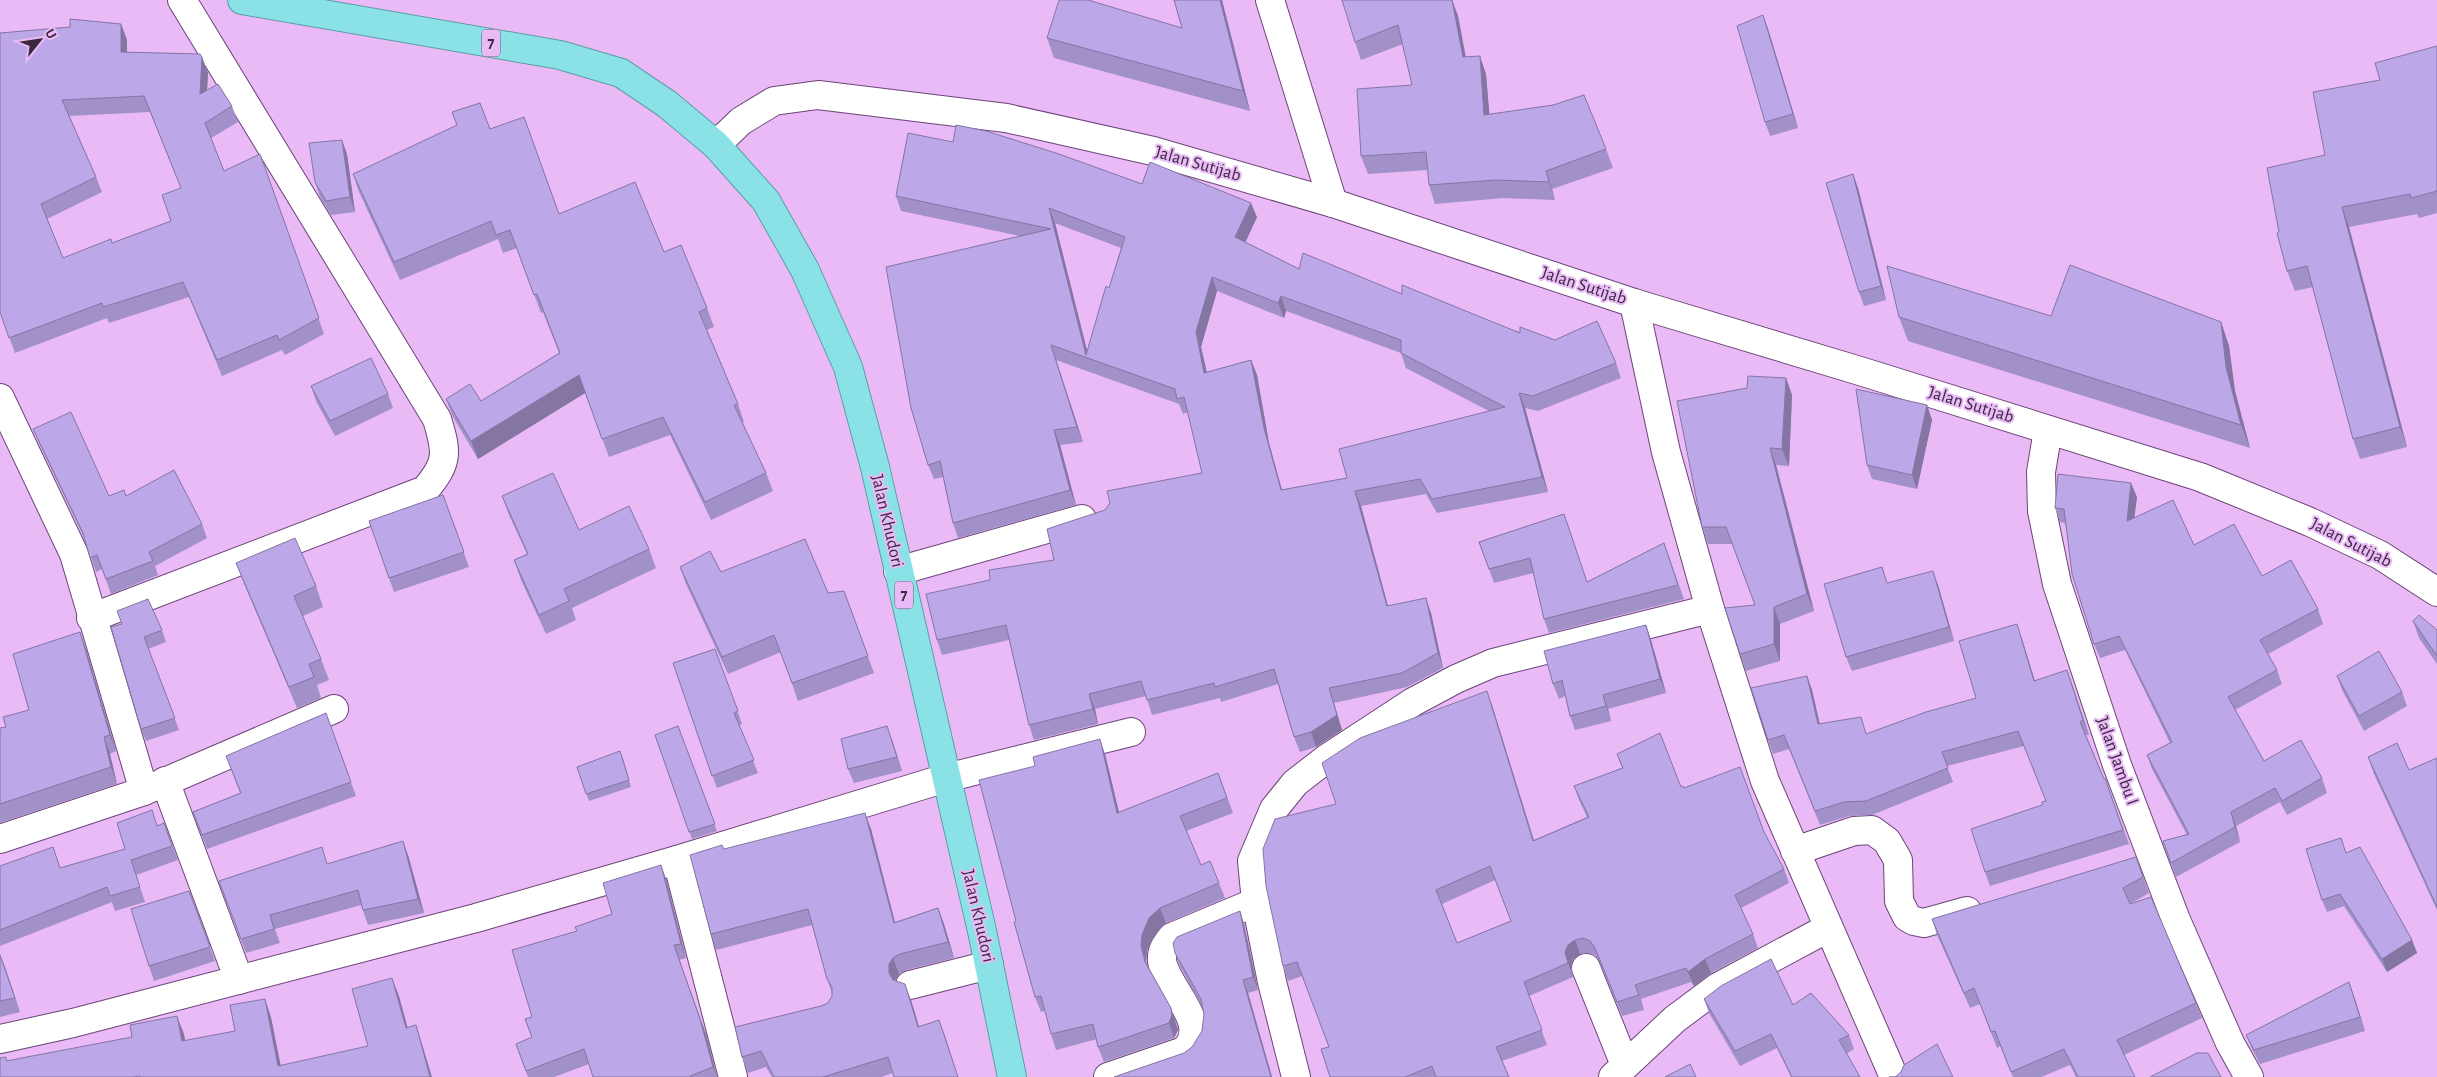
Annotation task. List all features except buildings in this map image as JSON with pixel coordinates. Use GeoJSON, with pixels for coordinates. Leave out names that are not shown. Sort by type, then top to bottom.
{"type":"FeatureCollection","features":[{"type":"Feature","properties":{"kind":"highway","name":"7"},"geometry":{"type":"LineString","coordinates":[[242,0],[569,57],[621,73],[667,104],[716,145]]}},
{"type":"Feature","properties":{"kind":"highway","name":"Jalan Khudori"},"geometry":{"type":"LineString","coordinates":[[716,145],[766,201],[805,270],[848,367],[875,467],[989,965],[1012,1077]]}},
{"type":"Feature","properties":{"kind":"street"},"geometry":{"type":"LineString","coordinates":[[91,618],[424,490],[440,473],[446,448],[437,418],[182,0]]}},
{"type":"Feature","properties":{"kind":"street"},"geometry":{"type":"LineString","coordinates":[[1270,0],[1333,202]]}},
{"type":"Feature","properties":{"kind":"street","name":"Jalan Sutijab"},"geometry":{"type":"LineString","coordinates":[[716,145],[741,121],[774,101],[818,95],[1016,120],[1153,151],[1333,202],[1634,303],[2200,477],[2310,522],[2380,556],[2437,592]]}},
{"type":"Feature","properties":{"kind":"street"},"geometry":{"type":"LineString","coordinates":[[1634,303],[1666,452],[1710,608],[1765,781],[1894,1077]]}},
{"type":"Feature","properties":{"kind":"street"},"geometry":{"type":"LineString","coordinates":[[0,398],[74,554],[91,618],[154,786],[239,980]]}},
{"type":"Feature","properties":{"kind":"street","name":"Jalan Jambu I"},"geometry":{"type":"LineString","coordinates":[[2048,430],[2041,472],[2042,511],[2057,584],[2117,765],[2176,920],[2226,1035],[2249,1077]]}},
{"type":"Feature","properties":{"kind":"street"},"geometry":{"type":"LineString","coordinates":[[898,571],[1100,514]]}},
{"type":"Feature","properties":{"kind":"street"},"geometry":{"type":"LineString","coordinates":[[1296,1077],[1272,982],[1256,902],[1252,860],[1274,809],[1295,783],[1326,759],[1405,708],[1456,679],[1493,663],[1710,608]]}},
{"type":"Feature","properties":{"kind":"street"},"geometry":{"type":"LineString","coordinates":[[0,839],[154,786],[334,709]]}},
{"type":"Feature","properties":{"kind":"street"},"geometry":{"type":"LineString","coordinates":[[0,1038],[73,1023],[476,918],[677,860],[946,778],[1131,732]]}},
{"type":"Feature","properties":{"kind":"street"},"geometry":{"type":"LineString","coordinates":[[1795,851],[1854,831],[1872,830],[1880,834],[1892,848],[1898,860],[1899,901],[1902,910],[1914,921],[1924,923],[1939,920],[1994,902]]}},
{"type":"Feature","properties":{"kind":"street"},"geometry":{"type":"LineString","coordinates":[[2123,863],[2151,854]]}},
{"type":"Feature","properties":{"kind":"street"},"geometry":{"type":"LineString","coordinates":[[677,860],[733,1077]]}},
{"type":"Feature","properties":{"kind":"street"},"geometry":{"type":"LineString","coordinates":[[1108,1077],[1184,1051],[1192,1044],[1195,1028],[1162,961],[1164,948],[1172,937],[1256,902]]}},
{"type":"Feature","properties":{"kind":"street"},"geometry":{"type":"LineString","coordinates":[[1586,968],[1619,1071],[1675,1019],[1718,987],[1828,928]]}},
{"type":"Feature","properties":{"kind":"street"},"geometry":{"type":"LineString","coordinates":[[910,985],[989,965]]}},
{"type":"Feature","properties":{"kind":"street"},"geometry":{"type":"LineString","coordinates":[[721,1032],[749,1025]]}}]}
